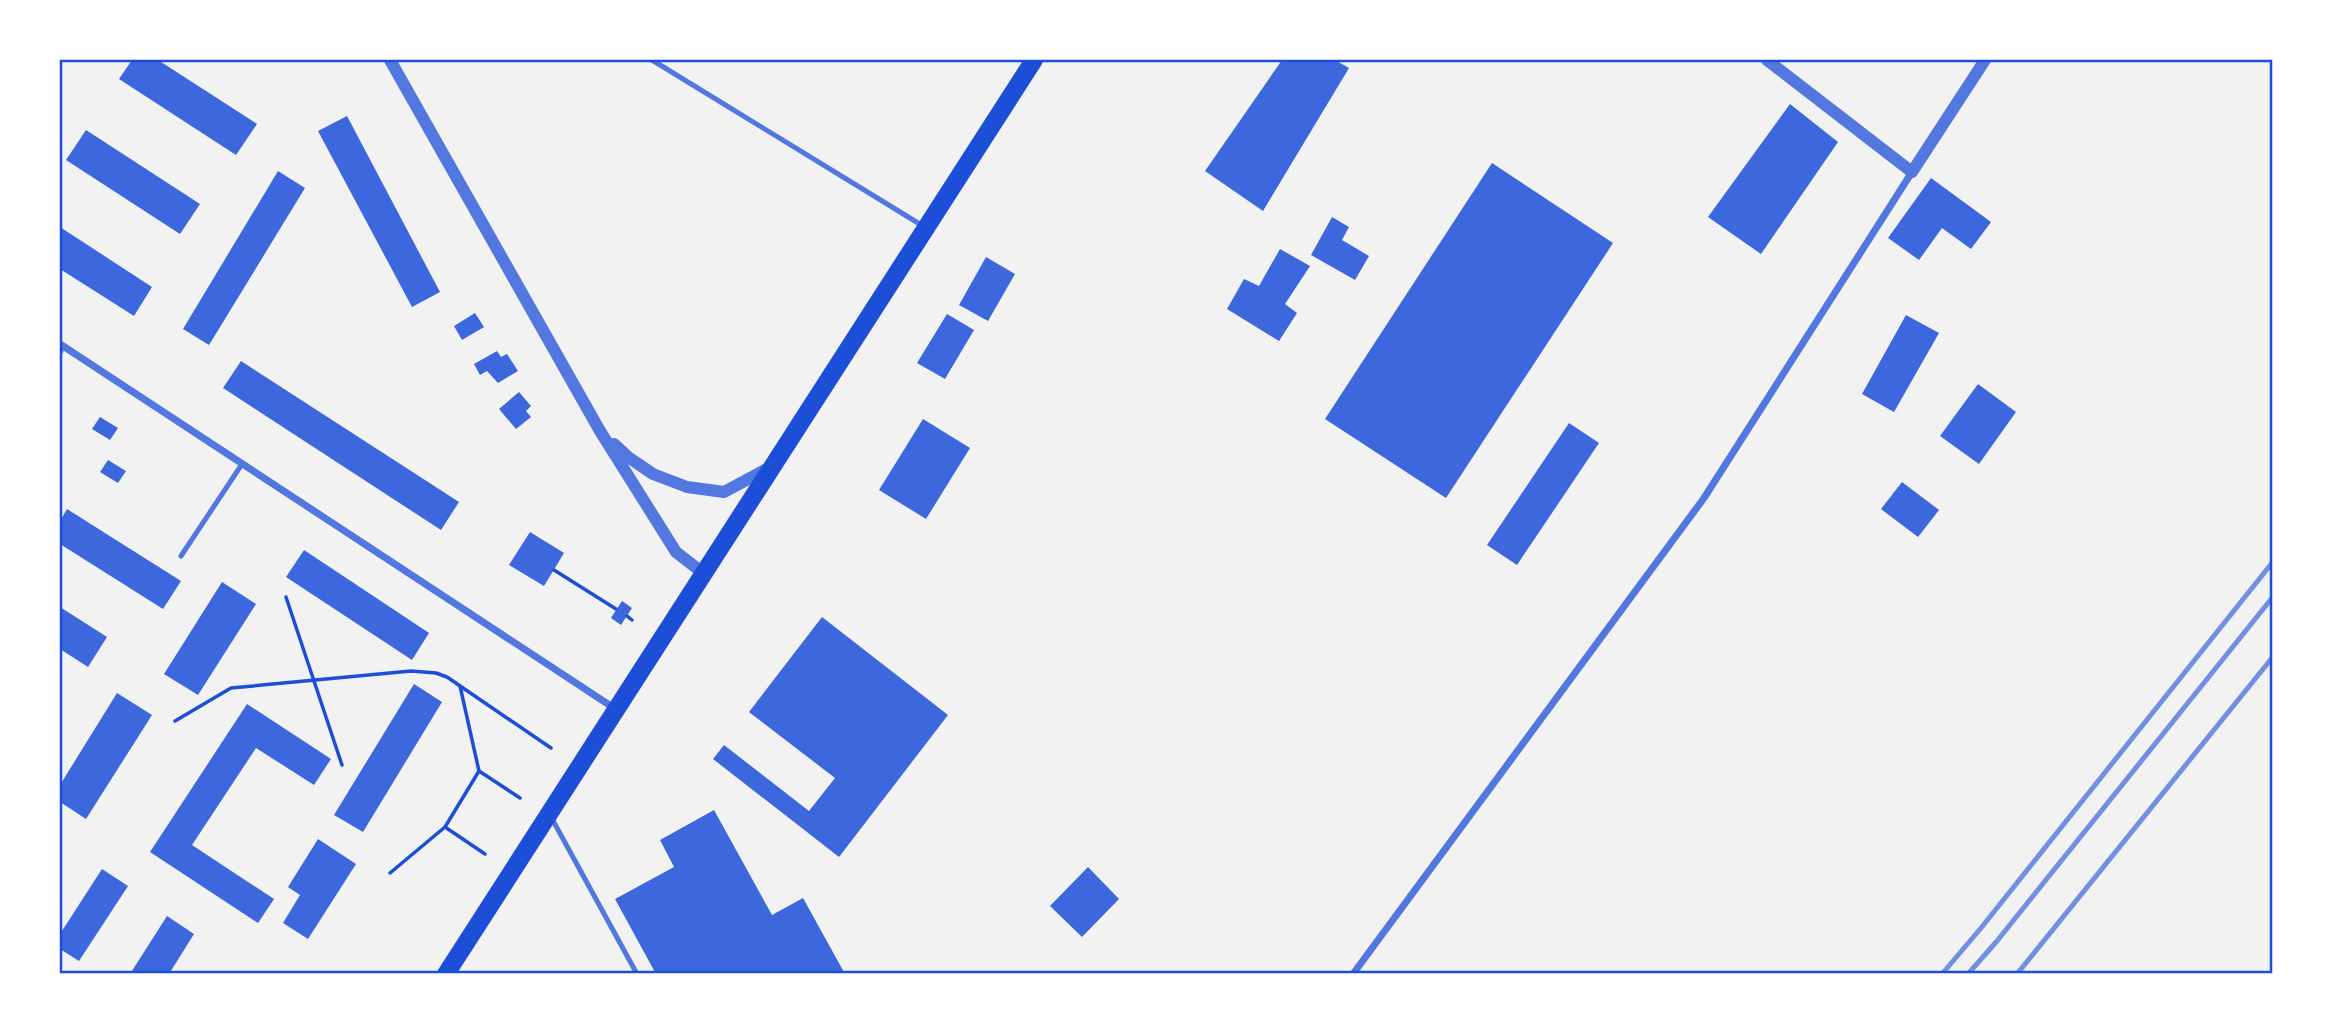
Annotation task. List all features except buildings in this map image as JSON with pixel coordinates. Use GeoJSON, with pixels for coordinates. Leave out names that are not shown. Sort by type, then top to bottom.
{"type":"FeatureCollection","features":[{"type":"Feature","properties":{"kind":"main road"},"geometry":{"type":"LineString","coordinates":[[446,974],[1034,60]]}},
{"type":"Feature","properties":{"kind":"street"},"geometry":{"type":"LineString","coordinates":[[390,60],[600,431],[676,552],[703,573]]}},
{"type":"Feature","properties":{"kind":"street"},"geometry":{"type":"LineString","coordinates":[[1767,60],[1912,172]]}},
{"type":"Feature","properties":{"kind":"street"},"geometry":{"type":"LineString","coordinates":[[1353,974],[1704,498],[1985,60]]}},
{"type":"Feature","properties":{"kind":"street"},"geometry":{"type":"LineString","coordinates":[[61,348],[617,710]]}},
{"type":"Feature","properties":{"kind":"street"},"geometry":{"type":"LineString","coordinates":[[600,431],[628,457],[653,474],[687,487],[724,492],[772,466]]}},
{"type":"Feature","properties":{"kind":"lane"},"geometry":{"type":"LineString","coordinates":[[652,60],[925,228]]}},
{"type":"Feature","properties":{"kind":"lane"},"geometry":{"type":"LineString","coordinates":[[181,556],[242,464]]}},
{"type":"Feature","properties":{"kind":"lane"},"geometry":{"type":"LineString","coordinates":[[550,814],[637,974]]}},
{"type":"Feature","properties":{"kind":"path"},"geometry":{"type":"LineString","coordinates":[[554,570],[616,609]]}},
{"type":"Feature","properties":{"kind":"path"},"geometry":{"type":"LineString","coordinates":[[286,597],[342,765]]}},
{"type":"Feature","properties":{"kind":"path"},"geometry":{"type":"LineString","coordinates":[[627,616],[632,620]]}},
{"type":"Feature","properties":{"kind":"path"},"geometry":{"type":"LineString","coordinates":[[175,721],[231,688],[411,671],[436,673],[460,686],[551,748]]}},
{"type":"Feature","properties":{"kind":"path"},"geometry":{"type":"LineString","coordinates":[[460,686],[479,771],[520,799]]}},
{"type":"Feature","properties":{"kind":"path"},"geometry":{"type":"LineString","coordinates":[[390,873],[445,827],[479,771]]}},
{"type":"Feature","properties":{"kind":"path"},"geometry":{"type":"LineString","coordinates":[[445,827],[485,854]]}},
{"type":"Feature","properties":{"kind":"railway"},"geometry":{"type":"LineString","coordinates":[[1942,974],[2272,563]]}},
{"type":"Feature","properties":{"kind":"railway"},"geometry":{"type":"LineString","coordinates":[[1968,974],[2272,598]]}},
{"type":"Feature","properties":{"kind":"railway"},"geometry":{"type":"LineString","coordinates":[[2017,974],[2272,658]]}}]}
